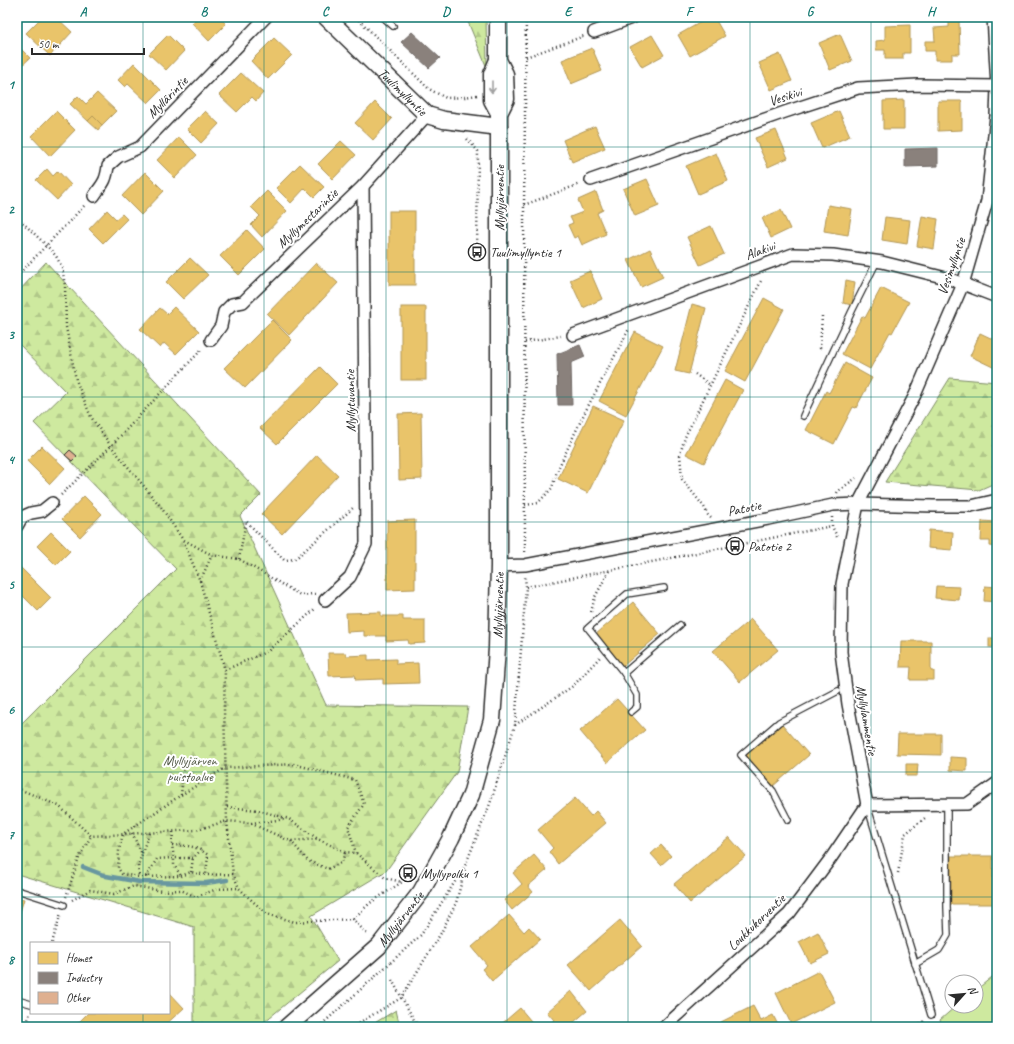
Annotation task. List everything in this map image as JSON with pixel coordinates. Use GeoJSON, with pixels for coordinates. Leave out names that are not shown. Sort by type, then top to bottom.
{"type":"FeatureCollection","features":[{"type":"Feature","properties":{"kind":"main road","name":"Tuulimyllyntie"},"geometry":{"type":"LineString","coordinates":[[326,17],[427,115],[444,120],[499,120]]}},
{"type":"Feature","properties":{"kind":"main road","name":"Myllyjärventie"},"geometry":{"type":"LineString","coordinates":[[287,1027],[380,946],[421,892],[451,838],[471,795],[492,720],[497,648],[499,566],[499,120],[506,100],[499,91],[505,74],[498,60],[498,17]]}},
{"type":"Feature","properties":{"kind":"street","name":"Myllärintie"},"geometry":{"type":"LineString","coordinates":[[94,196],[107,177],[108,166],[118,157],[140,147],[266,17]]}},
{"type":"Feature","properties":{"kind":"street"},"geometry":{"type":"LineString","coordinates":[[594,32],[634,17]]}},
{"type":"Feature","properties":{"kind":"street","name":"Vesimyllyntie"},"geometry":{"type":"LineString","coordinates":[[858,504],[915,395],[963,284],[987,201],[997,116],[997,86],[993,17]]}},
{"type":"Feature","properties":{"kind":"street","name":"Vesikivi"},"geometry":{"type":"LineString","coordinates":[[591,180],[858,88],[918,85],[997,86]]}},
{"type":"Feature","properties":{"kind":"street","name":"Myllymestarintie"},"geometry":{"type":"LineString","coordinates":[[211,340],[221,326],[224,312],[232,304],[243,302],[362,186],[427,115]]}},
{"type":"Feature","properties":{"kind":"street","name":"Myllytuvantie"},"geometry":{"type":"LineString","coordinates":[[329,597],[350,577],[366,544],[362,186]]}},
{"type":"Feature","properties":{"kind":"street","name":"Alakivi"},"geometry":{"type":"LineString","coordinates":[[573,335],[793,254],[833,255],[877,261],[950,279],[997,297]]}},
{"type":"Feature","properties":{"kind":"street","name":"Patotie"},"geometry":{"type":"LineString","coordinates":[[499,566],[525,565],[768,519],[833,505],[971,506],[997,500]]}},
{"type":"Feature","properties":{"kind":"street"},"geometry":{"type":"LineString","coordinates":[[17,526],[22,518],[31,513],[42,511],[52,503]]}},
{"type":"Feature","properties":{"kind":"street","name":"Myllylammentie"},"geometry":{"type":"LineString","coordinates":[[858,504],[842,584],[841,652],[848,704],[867,805]]}},
{"type":"Feature","properties":{"kind":"street"},"geometry":{"type":"LineString","coordinates":[[867,805],[947,806],[966,804],[997,783]]}},
{"type":"Feature","properties":{"kind":"street","name":"Loukkukorventie"},"geometry":{"type":"LineString","coordinates":[[664,1027],[789,914],[831,858],[867,805]]}},
{"type":"Feature","properties":{"kind":"lane"},"geometry":{"type":"LineString","coordinates":[[383,17],[393,26]]}},
{"type":"Feature","properties":{"kind":"lane"},"geometry":{"type":"LineString","coordinates":[[803,416],[877,261]]}},
{"type":"Feature","properties":{"kind":"lane"},"geometry":{"type":"LineString","coordinates":[[631,712],[637,707],[637,695],[624,673],[588,628],[626,594],[664,588]]}},
{"type":"Feature","properties":{"kind":"lane"},"geometry":{"type":"LineString","coordinates":[[624,673],[680,625]]}},
{"type":"Feature","properties":{"kind":"lane"},"geometry":{"type":"LineString","coordinates":[[788,820],[773,791],[741,755],[779,722],[838,691]]}},
{"type":"Feature","properties":{"kind":"lane"},"geometry":{"type":"LineString","coordinates":[[867,805],[931,1015]]}},
{"type":"Feature","properties":{"kind":"lane"},"geometry":{"type":"LineString","coordinates":[[915,964],[939,950],[948,935],[947,806]]}},
{"type":"Feature","properties":{"kind":"lane"},"geometry":{"type":"LineString","coordinates":[[17,890],[64,905]]}},
{"type":"Feature","properties":{"kind":"lane"},"geometry":{"type":"LineString","coordinates":[[17,1000],[30,1004]]}},
{"type":"Feature","properties":{"kind":"path"},"geometry":{"type":"LineString","coordinates":[[356,17],[430,89],[446,98],[465,97],[526,87]]}},
{"type":"Feature","properties":{"kind":"path"},"geometry":{"type":"LineString","coordinates":[[526,17],[524,205],[526,587],[832,526]]}},
{"type":"Feature","properties":{"kind":"path"},"geometry":{"type":"LineString","coordinates":[[526,57],[594,32]]}},
{"type":"Feature","properties":{"kind":"path"},"geometry":{"type":"LineString","coordinates":[[444,120],[446,98]]}},
{"type":"Feature","properties":{"kind":"path"},"geometry":{"type":"LineString","coordinates":[[462,137],[468,140],[478,151],[477,256]]}},
{"type":"Feature","properties":{"kind":"path"},"geometry":{"type":"LineString","coordinates":[[524,205],[591,180]]}},
{"type":"Feature","properties":{"kind":"path"},"geometry":{"type":"LineString","coordinates":[[17,276],[94,196]]}},
{"type":"Feature","properties":{"kind":"path"},"geometry":{"type":"LineString","coordinates":[[17,217],[47,246],[56,256],[62,267],[65,286],[66,327],[76,380],[91,417],[111,446],[161,507],[183,540],[200,581],[225,670],[224,709],[227,821],[233,874],[239,888],[267,914],[295,922],[353,919],[370,904],[402,882],[408,873]]}},
{"type":"Feature","properties":{"kind":"path"},"geometry":{"type":"LineString","coordinates":[[708,515],[704,507],[682,479],[680,454],[685,437],[770,263]]}},
{"type":"Feature","properties":{"kind":"path"},"geometry":{"type":"LineString","coordinates":[[822,316],[820,348],[831,355]]}},
{"type":"Feature","properties":{"kind":"path"},"geometry":{"type":"LineString","coordinates":[[525,505],[538,503],[552,488],[556,471],[584,412],[631,325]]}},
{"type":"Feature","properties":{"kind":"path"},"geometry":{"type":"LineString","coordinates":[[525,342],[573,335]]}},
{"type":"Feature","properties":{"kind":"path"},"geometry":{"type":"LineString","coordinates":[[52,503],[111,446],[211,340]]}},
{"type":"Feature","properties":{"kind":"path"},"geometry":{"type":"LineString","coordinates":[[695,374],[710,385]]}},
{"type":"Feature","properties":{"kind":"path"},"geometry":{"type":"LineString","coordinates":[[239,559],[246,521],[284,560],[295,559],[366,496]]}},
{"type":"Feature","properties":{"kind":"path"},"geometry":{"type":"LineString","coordinates":[[183,540],[212,555],[239,559],[300,595],[329,597]]}},
{"type":"Feature","properties":{"kind":"path"},"geometry":{"type":"LineString","coordinates":[[200,581],[212,555]]}},
{"type":"Feature","properties":{"kind":"path"},"geometry":{"type":"LineString","coordinates":[[588,628],[595,597],[609,570]]}},
{"type":"Feature","properties":{"kind":"path"},"geometry":{"type":"LineString","coordinates":[[225,670],[268,651],[329,597]]}},
{"type":"Feature","properties":{"kind":"path"},"geometry":{"type":"LineString","coordinates":[[515,725],[573,686],[606,650]]}},
{"type":"Feature","properties":{"kind":"path"},"geometry":{"type":"LineString","coordinates":[[181,796],[184,764]]}},
{"type":"Feature","properties":{"kind":"path"},"geometry":{"type":"LineString","coordinates":[[233,874],[206,874],[191,872],[181,876],[139,877],[122,874],[118,868],[119,850],[123,834],[225,768],[293,764],[354,780],[364,804],[348,828],[356,853],[385,878],[402,882]]}},
{"type":"Feature","properties":{"kind":"path"},"geometry":{"type":"LineString","coordinates":[[17,788],[59,806],[91,836],[196,830],[227,821],[250,823],[289,819]]}},
{"type":"Feature","properties":{"kind":"path"},"geometry":{"type":"LineString","coordinates":[[898,873],[904,834],[930,814],[947,806]]}},
{"type":"Feature","properties":{"kind":"path"},"geometry":{"type":"LineString","coordinates":[[227,807],[258,810],[289,819],[318,839],[345,852],[356,853]]}},
{"type":"Feature","properties":{"kind":"path"},"geometry":{"type":"LineString","coordinates":[[250,823],[290,841],[308,861],[328,869],[342,862],[345,852]]}},
{"type":"Feature","properties":{"kind":"path"},"geometry":{"type":"LineString","coordinates":[[139,877],[138,866],[149,832]]}},
{"type":"Feature","properties":{"kind":"path"},"geometry":{"type":"LineString","coordinates":[[173,832],[172,845],[174,866],[181,876]]}},
{"type":"Feature","properties":{"kind":"path"},"geometry":{"type":"LineString","coordinates":[[132,833],[142,854]]}},
{"type":"Feature","properties":{"kind":"path"},"geometry":{"type":"LineString","coordinates":[[52,942],[79,858],[91,836]]}},
{"type":"Feature","properties":{"kind":"path"},"geometry":{"type":"LineString","coordinates":[[290,841],[318,839]]}},
{"type":"Feature","properties":{"kind":"path"},"geometry":{"type":"LineString","coordinates":[[172,845],[190,846],[201,850],[208,856],[206,874]]}},
{"type":"Feature","properties":{"kind":"path"},"geometry":{"type":"LineString","coordinates":[[191,872],[193,858],[201,850]]}},
{"type":"Feature","properties":{"kind":"path"},"geometry":{"type":"LineString","coordinates":[[146,877],[157,859],[193,858]]}},
{"type":"Feature","properties":{"kind":"path"},"geometry":{"type":"LineString","coordinates":[[352,1027],[401,998],[441,933],[456,903],[465,866]]}},
{"type":"Feature","properties":{"kind":"path"},"geometry":{"type":"LineString","coordinates":[[64,905],[90,890],[114,894],[134,886],[162,891],[180,890],[196,897],[217,889],[239,888]]}},
{"type":"Feature","properties":{"kind":"path"},"geometry":{"type":"LineString","coordinates":[[353,919],[367,934]]}},
{"type":"Feature","properties":{"kind":"path"},"geometry":{"type":"LineString","coordinates":[[392,980],[418,1027]]}},
{"type":"Feature","properties":{"kind":"path"},"geometry":{"type":"LineString","coordinates":[[26,1027],[30,1013]]}},
{"type":"Feature","properties":{"kind":"green space"},"geometry":{"type":"Polygon","coordinates":[[[466,17],[486,17],[487,68],[466,17]]]}},
{"type":"Feature","properties":{"kind":"green space","name":"Myllyjärven puistoalue"},"geometry":{"type":"Polygon","coordinates":[[[46,262],[261,495],[240,516],[326,705],[468,707],[457,772],[386,871],[311,916],[338,961],[258,1027],[192,1027],[194,1022],[194,927],[17,874],[17,728],[176,569],[34,423],[66,392],[17,342],[17,293],[46,262]]]}},
{"type":"Feature","properties":{"kind":"green space"},"geometry":{"type":"Polygon","coordinates":[[[950,378],[997,382],[997,482],[979,490],[885,482],[950,378]]]}},
{"type":"Feature","properties":{"kind":"green space"},"geometry":{"type":"Polygon","coordinates":[[[997,973],[997,1027],[942,1027],[940,1020],[947,1014],[984,1014],[984,984],[997,973]]]}},
{"type":"Feature","properties":{"kind":"green space"},"geometry":{"type":"Polygon","coordinates":[[[396,1010],[400,1027],[368,1027],[396,1010]]]}},
{"type":"Feature","properties":{"kind":"building: Homes"},"geometry":{"type":"Polygon","coordinates":[[[42,17],[56,17],[72,32],[50,56],[26,33],[42,17]]]}},
{"type":"Feature","properties":{"kind":"building: Homes"},"geometry":{"type":"Polygon","coordinates":[[[198,17],[219,17],[226,24],[209,41],[192,23],[198,17]]]}},
{"type":"Feature","properties":{"kind":"building: Homes"},"geometry":{"type":"Polygon","coordinates":[[[710,17],[714,17],[725,36],[690,56],[678,35],[710,17]]]}},
{"type":"Feature","properties":{"kind":"building: Homes"},"geometry":{"type":"Polygon","coordinates":[[[949,20],[959,20],[960,54],[952,54],[952,60],[935,60],[935,51],[925,51],[925,41],[935,41],[934,28],[949,27],[949,20]]]}},
{"type":"Feature","properties":{"kind":"building: Homes"},"geometry":{"type":"Polygon","coordinates":[[[910,25],[910,53],[903,53],[903,59],[885,59],[885,50],[876,50],[876,41],[885,40],[885,26],[910,25]]]}},
{"type":"Feature","properties":{"kind":"building: Homes"},"geometry":{"type":"Polygon","coordinates":[[[840,34],[852,61],[830,70],[819,43],[840,34]]]}},
{"type":"Feature","properties":{"kind":"building: Homes"},"geometry":{"type":"Polygon","coordinates":[[[168,35],[184,51],[166,70],[149,54],[168,35]]]}},
{"type":"Feature","properties":{"kind":"building: Homes"},"geometry":{"type":"Polygon","coordinates":[[[652,35],[664,55],[642,67],[630,47],[652,35]]]}},
{"type":"Feature","properties":{"kind":"building: Homes"},"geometry":{"type":"Polygon","coordinates":[[[274,38],[292,55],[268,79],[251,61],[274,38]]]}},
{"type":"Feature","properties":{"kind":"building: Homes"},"geometry":{"type":"Polygon","coordinates":[[[17,45],[30,58],[17,70],[17,45]]]}},
{"type":"Feature","properties":{"kind":"building: Homes"},"geometry":{"type":"Polygon","coordinates":[[[592,48],[602,71],[571,84],[562,60],[592,48]]]}},
{"type":"Feature","properties":{"kind":"building: Homes"},"geometry":{"type":"Polygon","coordinates":[[[780,54],[792,81],[771,90],[759,63],[780,54]]]}},
{"type":"Feature","properties":{"kind":"building: Homes"},"geometry":{"type":"Polygon","coordinates":[[[134,63],[161,90],[148,103],[128,84],[125,87],[118,80],[134,63]]]}},
{"type":"Feature","properties":{"kind":"building: Homes"},"geometry":{"type":"Polygon","coordinates":[[[241,73],[263,93],[256,101],[252,97],[237,112],[219,95],[241,73]]]}},
{"type":"Feature","properties":{"kind":"building: Homes"},"geometry":{"type":"Polygon","coordinates":[[[97,93],[116,111],[102,125],[93,116],[88,121],[70,104],[78,96],[86,104],[97,93]]]}},
{"type":"Feature","properties":{"kind":"building: Homes"},"geometry":{"type":"Polygon","coordinates":[[[904,100],[904,129],[883,129],[883,101],[904,100]]]}},
{"type":"Feature","properties":{"kind":"building: Homes"},"geometry":{"type":"Polygon","coordinates":[[[938,101],[962,101],[962,130],[938,131],[938,101]]]}},
{"type":"Feature","properties":{"kind":"building: Homes"},"geometry":{"type":"Polygon","coordinates":[[[375,102],[392,119],[373,140],[355,123],[375,102]]]}},
{"type":"Feature","properties":{"kind":"building: Homes"},"geometry":{"type":"Polygon","coordinates":[[[56,111],[75,130],[50,156],[31,136],[56,111]]]}},
{"type":"Feature","properties":{"kind":"building: Homes"},"geometry":{"type":"Polygon","coordinates":[[[205,111],[219,124],[201,143],[187,129],[205,111]]]}},
{"type":"Feature","properties":{"kind":"building: Homes"},"geometry":{"type":"Polygon","coordinates":[[[839,111],[850,136],[822,148],[811,123],[839,111]]]}},
{"type":"Feature","properties":{"kind":"building: Homes"},"geometry":{"type":"Polygon","coordinates":[[[93,116],[102,125],[98,130],[88,121],[93,116]]]}},
{"type":"Feature","properties":{"kind":"building: Homes"},"geometry":{"type":"Polygon","coordinates":[[[595,126],[605,148],[572,162],[563,140],[595,126]]]}},
{"type":"Feature","properties":{"kind":"building: Homes"},"geometry":{"type":"Polygon","coordinates":[[[776,130],[788,158],[768,167],[755,138],[776,130]]]}},
{"type":"Feature","properties":{"kind":"building: Homes"},"geometry":{"type":"Polygon","coordinates":[[[179,137],[197,155],[175,178],[157,160],[179,137]]]}},
{"type":"Feature","properties":{"kind":"building: Homes"},"geometry":{"type":"Polygon","coordinates":[[[341,141],[356,155],[333,179],[318,164],[341,141]]]}},
{"type":"Feature","properties":{"kind":"building: Homes"},"geometry":{"type":"Polygon","coordinates":[[[716,153],[728,181],[698,194],[686,166],[716,153]]]}},
{"type":"Feature","properties":{"kind":"building: Homes"},"geometry":{"type":"Polygon","coordinates":[[[300,164],[324,187],[314,197],[305,188],[291,203],[276,188],[300,164]]]}},
{"type":"Feature","properties":{"kind":"building: Homes"},"geometry":{"type":"Polygon","coordinates":[[[47,169],[53,176],[58,171],[71,185],[57,200],[36,180],[47,169]]]}},
{"type":"Feature","properties":{"kind":"building: Homes"},"geometry":{"type":"Polygon","coordinates":[[[145,172],[164,191],[141,215],[122,196],[145,172]]]}},
{"type":"Feature","properties":{"kind":"building: Homes"},"geometry":{"type":"Polygon","coordinates":[[[647,179],[659,206],[635,216],[623,189],[647,179]]]}},
{"type":"Feature","properties":{"kind":"building: Homes"},"geometry":{"type":"Polygon","coordinates":[[[267,191],[287,211],[262,237],[251,225],[260,216],[251,207],[267,191]]]}},
{"type":"Feature","properties":{"kind":"building: Homes"},"geometry":{"type":"Polygon","coordinates":[[[596,192],[603,210],[597,213],[606,234],[582,245],[578,236],[574,238],[568,225],[573,223],[570,217],[583,212],[578,200],[596,192]]]}},
{"type":"Feature","properties":{"kind":"building: Homes"},"geometry":{"type":"Polygon","coordinates":[[[828,205],[852,209],[848,235],[824,231],[828,205]]]}},
{"type":"Feature","properties":{"kind":"building: Homes"},"geometry":{"type":"Polygon","coordinates":[[[107,210],[116,219],[122,214],[127,219],[103,243],[89,229],[107,210]]]}},
{"type":"Feature","properties":{"kind":"building: Homes"},"geometry":{"type":"Polygon","coordinates":[[[781,210],[790,229],[771,238],[762,218],[781,210]]]}},
{"type":"Feature","properties":{"kind":"building: Homes"},"geometry":{"type":"Polygon","coordinates":[[[389,211],[415,211],[415,285],[389,285],[389,211]]]}},
{"type":"Feature","properties":{"kind":"building: Homes"},"geometry":{"type":"Polygon","coordinates":[[[922,216],[938,219],[934,249],[917,246],[922,216]]]}},
{"type":"Feature","properties":{"kind":"building: Homes"},"geometry":{"type":"Polygon","coordinates":[[[885,217],[910,220],[907,244],[882,240],[885,217]]]}},
{"type":"Feature","properties":{"kind":"building: Homes"},"geometry":{"type":"Polygon","coordinates":[[[711,226],[724,254],[700,265],[687,237],[711,226]]]}},
{"type":"Feature","properties":{"kind":"building: Homes"},"geometry":{"type":"Polygon","coordinates":[[[247,230],[265,249],[239,275],[220,256],[247,230]]]}},
{"type":"Feature","properties":{"kind":"building: Homes"},"geometry":{"type":"Polygon","coordinates":[[[650,249],[663,277],[641,287],[628,260],[650,249]]]}},
{"type":"Feature","properties":{"kind":"building: Homes"},"geometry":{"type":"Polygon","coordinates":[[[190,258],[208,275],[183,299],[166,282],[190,258]]]}},
{"type":"Feature","properties":{"kind":"building: Homes"},"geometry":{"type":"Polygon","coordinates":[[[316,263],[338,283],[289,335],[267,314],[316,263]]]}},
{"type":"Feature","properties":{"kind":"building: Homes"},"geometry":{"type":"Polygon","coordinates":[[[590,271],[602,299],[583,308],[570,280],[590,271]]]}},
{"type":"Feature","properties":{"kind":"building: Homes"},"geometry":{"type":"Polygon","coordinates":[[[846,280],[855,282],[852,305],[843,303],[846,280]]]}},
{"type":"Feature","properties":{"kind":"building: Homes"},"geometry":{"type":"Polygon","coordinates":[[[881,288],[909,302],[892,333],[890,332],[870,369],[842,354],[862,316],[865,318],[881,288]]]}},
{"type":"Feature","properties":{"kind":"building: Homes"},"geometry":{"type":"Polygon","coordinates":[[[764,298],[784,309],[745,382],[725,371],[764,298]]]}},
{"type":"Feature","properties":{"kind":"building: Homes"},"geometry":{"type":"Polygon","coordinates":[[[692,304],[706,308],[689,374],[675,371],[692,304]]]}},
{"type":"Feature","properties":{"kind":"building: Homes"},"geometry":{"type":"Polygon","coordinates":[[[174,307],[199,331],[176,354],[164,343],[160,348],[140,329],[160,308],[167,314],[174,307]]]}},
{"type":"Feature","properties":{"kind":"building: Homes"},"geometry":{"type":"Polygon","coordinates":[[[401,307],[426,307],[426,380],[401,380],[401,307]]]}},
{"type":"Feature","properties":{"kind":"building: Homes"},"geometry":{"type":"Polygon","coordinates":[[[272,320],[292,340],[245,388],[224,368],[272,320]]]}},
{"type":"Feature","properties":{"kind":"building: Homes"},"geometry":{"type":"Polygon","coordinates":[[[635,332],[663,346],[626,415],[599,401],[635,332]]]}},
{"type":"Feature","properties":{"kind":"building: Homes"},"geometry":{"type":"Polygon","coordinates":[[[980,333],[997,341],[997,369],[970,356],[980,333]]]}},
{"type":"Feature","properties":{"kind":"building: Homes"},"geometry":{"type":"Polygon","coordinates":[[[845,363],[872,378],[856,408],[853,407],[834,444],[806,430],[826,391],[829,393],[845,363]]]}},
{"type":"Feature","properties":{"kind":"building: Homes"},"geometry":{"type":"Polygon","coordinates":[[[320,367],[337,384],[277,444],[260,428],[320,367]]]}},
{"type":"Feature","properties":{"kind":"building: Homes"},"geometry":{"type":"Polygon","coordinates":[[[725,380],[743,390],[704,463],[686,454],[725,380]]]}},
{"type":"Feature","properties":{"kind":"building: Homes"},"geometry":{"type":"Polygon","coordinates":[[[593,406],[624,420],[588,493],[558,479],[593,406]]]}},
{"type":"Feature","properties":{"kind":"building: Homes"},"geometry":{"type":"Polygon","coordinates":[[[421,413],[422,479],[399,480],[398,414],[421,413]]]}},
{"type":"Feature","properties":{"kind":"building: Homes"},"geometry":{"type":"Polygon","coordinates":[[[42,446],[65,468],[50,484],[27,461],[42,446]]]}},
{"type":"Feature","properties":{"kind":"building: Homes"},"geometry":{"type":"Polygon","coordinates":[[[317,455],[338,475],[282,534],[261,514],[317,455]]]}},
{"type":"Feature","properties":{"kind":"building: Homes"},"geometry":{"type":"Polygon","coordinates":[[[84,496],[102,514],[80,537],[62,519],[84,496]]]}},
{"type":"Feature","properties":{"kind":"building: Homes"},"geometry":{"type":"Polygon","coordinates":[[[415,520],[415,589],[387,590],[387,521],[415,520]]]}},
{"type":"Feature","properties":{"kind":"building: Homes"},"geometry":{"type":"Polygon","coordinates":[[[982,521],[997,522],[997,547],[990,546],[990,541],[981,541],[982,521]]]}},
{"type":"Feature","properties":{"kind":"building: Homes"},"geometry":{"type":"Polygon","coordinates":[[[929,530],[953,532],[952,550],[928,548],[929,530]]]}},
{"type":"Feature","properties":{"kind":"building: Homes"},"geometry":{"type":"Polygon","coordinates":[[[51,532],[70,551],[56,565],[37,546],[51,532]]]}},
{"type":"Feature","properties":{"kind":"building: Homes"},"geometry":{"type":"Polygon","coordinates":[[[19,566],[51,598],[38,611],[19,592],[17,594],[17,567],[19,566]]]}},
{"type":"Feature","properties":{"kind":"building: Homes"},"geometry":{"type":"Polygon","coordinates":[[[936,586],[960,587],[959,600],[935,598],[936,586]]]}},
{"type":"Feature","properties":{"kind":"building: Homes"},"geometry":{"type":"Polygon","coordinates":[[[985,586],[997,587],[997,602],[984,601],[985,586]]]}},
{"type":"Feature","properties":{"kind":"building: Homes"},"geometry":{"type":"Polygon","coordinates":[[[633,602],[660,634],[623,666],[595,635],[633,602]]]}},
{"type":"Feature","properties":{"kind":"building: Homes"},"geometry":{"type":"Polygon","coordinates":[[[381,612],[381,616],[403,616],[403,620],[425,620],[425,643],[409,644],[408,640],[386,641],[386,636],[364,636],[364,631],[347,632],[346,613],[381,612]]]}},
{"type":"Feature","properties":{"kind":"building: Homes"},"geometry":{"type":"Polygon","coordinates":[[[751,619],[778,650],[740,682],[713,651],[751,619]]]}},
{"type":"Feature","properties":{"kind":"building: Homes"},"geometry":{"type":"Polygon","coordinates":[[[989,638],[997,638],[997,647],[989,647],[989,638]]]}},
{"type":"Feature","properties":{"kind":"building: Homes"},"geometry":{"type":"Polygon","coordinates":[[[901,641],[931,641],[931,671],[934,671],[934,680],[910,680],[911,667],[900,667],[901,641]]]}},
{"type":"Feature","properties":{"kind":"building: Homes"},"geometry":{"type":"Polygon","coordinates":[[[328,653],[346,653],[346,656],[368,655],[368,660],[396,659],[396,664],[418,663],[419,683],[383,684],[383,679],[356,680],[355,675],[329,676],[328,653]]]}},
{"type":"Feature","properties":{"kind":"building: Homes"},"geometry":{"type":"Polygon","coordinates":[[[617,699],[645,730],[607,763],[580,731],[617,699]]]}},
{"type":"Feature","properties":{"kind":"building: Homes"},"geometry":{"type":"Polygon","coordinates":[[[782,724],[809,755],[772,787],[744,756],[782,724]]]}},
{"type":"Feature","properties":{"kind":"building: Homes"},"geometry":{"type":"Polygon","coordinates":[[[898,734],[941,734],[941,755],[897,754],[898,734]]]}},
{"type":"Feature","properties":{"kind":"building: Homes"},"geometry":{"type":"Polygon","coordinates":[[[950,757],[967,758],[967,771],[950,770],[950,757]]]}},
{"type":"Feature","properties":{"kind":"building: Homes"},"geometry":{"type":"Polygon","coordinates":[[[906,764],[918,764],[917,776],[906,776],[906,764]]]}},
{"type":"Feature","properties":{"kind":"building: Homes"},"geometry":{"type":"Polygon","coordinates":[[[575,798],[591,816],[596,811],[606,823],[558,864],[549,852],[553,848],[538,830],[575,798]]]}},
{"type":"Feature","properties":{"kind":"building: Homes"},"geometry":{"type":"Polygon","coordinates":[[[729,837],[746,856],[690,903],[674,884],[729,837]]]}},
{"type":"Feature","properties":{"kind":"building: Homes"},"geometry":{"type":"Polygon","coordinates":[[[661,845],[671,856],[661,865],[651,854],[661,845]]]}},
{"type":"Feature","properties":{"kind":"building: Homes"},"geometry":{"type":"Polygon","coordinates":[[[534,855],[547,870],[528,886],[533,892],[512,910],[504,900],[522,884],[513,873],[534,855]]]}},
{"type":"Feature","properties":{"kind":"building: Homes"},"geometry":{"type":"Polygon","coordinates":[[[951,856],[993,856],[993,904],[951,904],[951,856]]]}},
{"type":"Feature","properties":{"kind":"building: Homes"},"geometry":{"type":"Polygon","coordinates":[[[17,897],[24,899],[17,922],[17,897]]]}},
{"type":"Feature","properties":{"kind":"building: Homes"},"geometry":{"type":"Polygon","coordinates":[[[509,915],[524,932],[529,927],[540,939],[492,981],[482,969],[487,965],[472,947],[509,915]]]}},
{"type":"Feature","properties":{"kind":"building: Homes"},"geometry":{"type":"Polygon","coordinates":[[[620,920],[642,946],[591,991],[568,965],[620,920]]]}},
{"type":"Feature","properties":{"kind":"building: Homes"},"geometry":{"type":"Polygon","coordinates":[[[818,932],[829,954],[810,963],[799,942],[818,932]]]}},
{"type":"Feature","properties":{"kind":"building: Homes"},"geometry":{"type":"Polygon","coordinates":[[[819,971],[835,1002],[791,1024],[776,993],[819,971]]]}},
{"type":"Feature","properties":{"kind":"building: Homes"},"geometry":{"type":"Polygon","coordinates":[[[571,991],[587,1011],[568,1027],[552,1027],[549,1024],[554,1020],[547,1012],[571,991]]]}},
{"type":"Feature","properties":{"kind":"building: Homes"},"geometry":{"type":"Polygon","coordinates":[[[170,993],[184,1008],[163,1027],[78,1027],[76,1025],[87,1014],[170,1014],[170,993]]]}},
{"type":"Feature","properties":{"kind":"building: Homes"},"geometry":{"type":"Polygon","coordinates":[[[753,1006],[761,1021],[773,1015],[779,1027],[724,1027],[721,1022],[753,1006]]]}},
{"type":"Feature","properties":{"kind":"building: Homes"},"geometry":{"type":"Polygon","coordinates":[[[520,1008],[536,1027],[498,1027],[520,1008]]]}},
{"type":"Feature","properties":{"kind":"building: Industry"},"geometry":{"type":"Polygon","coordinates":[[[412,32],[440,58],[429,68],[401,42],[412,32]]]}},
{"type":"Feature","properties":{"kind":"building: Industry"},"geometry":{"type":"Polygon","coordinates":[[[938,148],[938,166],[905,167],[905,149],[938,148]]]}},
{"type":"Feature","properties":{"kind":"building: Industry"},"geometry":{"type":"Polygon","coordinates":[[[580,345],[585,357],[571,363],[572,405],[558,405],[557,354],[580,345]]]}},
{"type":"Feature","properties":{"kind":"building: Other"},"geometry":{"type":"Polygon","coordinates":[[[70,450],[77,456],[72,461],[65,455],[70,450]]]}},
{"type":"Feature","properties":{"kind":"waterway"},"geometry":{"type":"LineString","coordinates":[[83,867],[106,876],[140,882],[206,883],[227,880]]}},
{"type":"Feature","properties":{"kind":"place","name":"Tuulimyllyntie 1"},"geometry":{"type":"Point","coordinates":[477,252]}},
{"type":"Feature","properties":{"kind":"place","name":"Patotie 2"},"geometry":{"type":"Point","coordinates":[735,546]}},
{"type":"Feature","properties":{"kind":"place","name":"Myllypolku 1"},"geometry":{"type":"Point","coordinates":[408,873]}}]}
